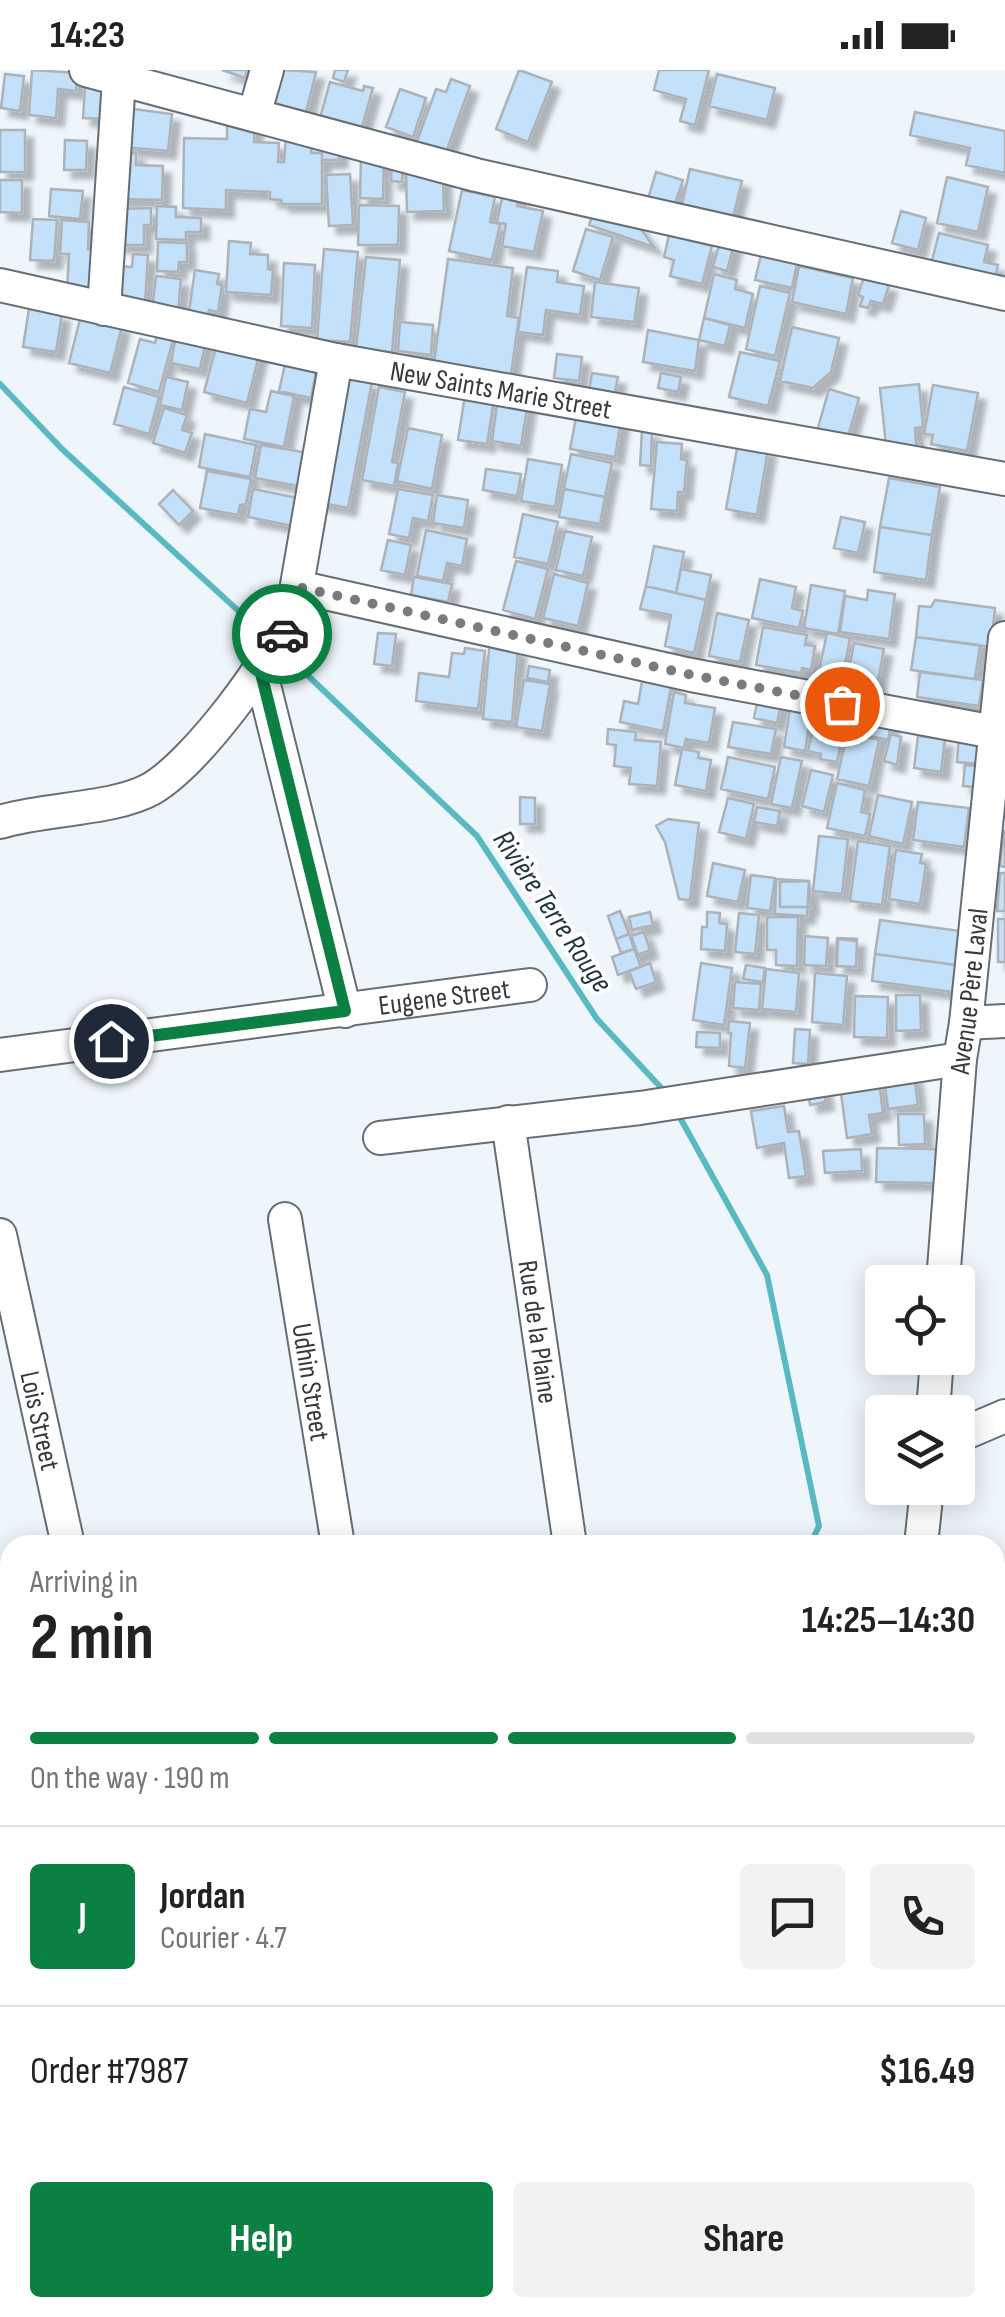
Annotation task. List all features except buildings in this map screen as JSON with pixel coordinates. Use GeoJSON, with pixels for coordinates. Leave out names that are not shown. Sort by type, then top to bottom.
{"type":"FeatureCollection","features":[{"type":"Feature","properties":{"kind":"street"},"geometry":{"type":"LineString","coordinates":[[86,70],[476,175],[1005,294]]}},
{"type":"Feature","properties":{"kind":"street"},"geometry":{"type":"LineString","coordinates":[[254,116],[267,70]]}},
{"type":"Feature","properties":{"kind":"street"},"geometry":{"type":"LineString","coordinates":[[104,308],[119,79]]}},
{"type":"Feature","properties":{"kind":"street","name":"New Saints Marie Street"},"geometry":{"type":"LineString","coordinates":[[0,285],[336,360],[1005,478]]}},
{"type":"Feature","properties":{"kind":"street"},"geometry":{"type":"LineString","coordinates":[[0,822],[30,813],[114,801],[150,790],[183,763],[272,649],[298,587],[336,360]]}},
{"type":"Feature","properties":{"kind":"street"},"geometry":{"type":"LineString","coordinates":[[298,587],[692,675],[994,732]]}},
{"type":"Feature","properties":{"kind":"street","name":"Avenue Père Laval"},"geometry":{"type":"LineString","coordinates":[[944,1265],[960,1060],[1005,638]]}},
{"type":"Feature","properties":{"kind":"street"},"geometry":{"type":"LineString","coordinates":[[272,649],[345,1011]]}},
{"type":"Feature","properties":{"kind":"street","name":"Eugene Street"},"geometry":{"type":"LineString","coordinates":[[0,1055],[530,985]]}},
{"type":"Feature","properties":{"kind":"street"},"geometry":{"type":"LineString","coordinates":[[966,1023],[1005,1021]]}},
{"type":"Feature","properties":{"kind":"street"},"geometry":{"type":"LineString","coordinates":[[380,1138],[640,1108],[960,1060]]}},
{"type":"Feature","properties":{"kind":"street","name":"Rue de la Plaine"},"geometry":{"type":"LineString","coordinates":[[508,1122],[569,1535]]}},
{"type":"Feature","properties":{"kind":"street","name":"Udhin Street"},"geometry":{"type":"LineString","coordinates":[[285,1219],[336,1535]]}},
{"type":"Feature","properties":{"kind":"street","name":"Lois Street"},"geometry":{"type":"LineString","coordinates":[[0,1236],[66,1535]]}},
{"type":"Feature","properties":{"kind":"street"},"geometry":{"type":"LineString","coordinates":[[975,1429],[1005,1416]]}},
{"type":"Feature","properties":{"kind":"street"},"geometry":{"type":"LineString","coordinates":[[922,1535],[925,1505]]}},
{"type":"Feature","properties":{"kind":"waterway","name":"Rivière Terre Rouge"},"geometry":{"type":"LineString","coordinates":[[0,384],[62,449],[268,638]]}},
{"type":"Feature","properties":{"kind":"waterway","name":"Rivière Terre Rouge"},"geometry":{"type":"LineString","coordinates":[[284,653],[477,836],[597,1019],[667,1094]]}},
{"type":"Feature","properties":{"kind":"waterway","name":"Rivière Terre Rouge"},"geometry":{"type":"LineString","coordinates":[[678,1114],[767,1275],[819,1526],[815,1535]]}},
{"type":"Feature","properties":{"kind":"way so far"},"geometry":{"type":"LineString","coordinates":[[282,634],[298,587],[692,675],[842,704]]}},
{"type":"Feature","properties":{"kind":"route"},"geometry":{"type":"LineString","coordinates":[[111,1041],[345,1011],[260,669],[282,634]]}}]}
